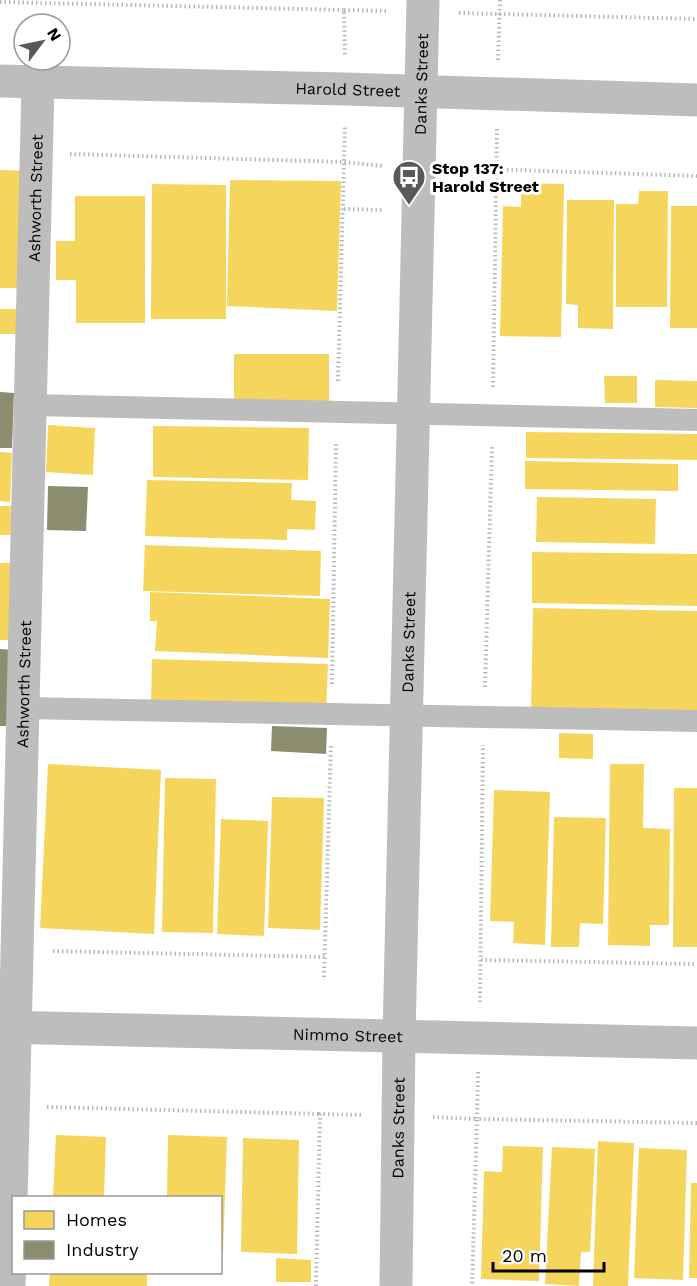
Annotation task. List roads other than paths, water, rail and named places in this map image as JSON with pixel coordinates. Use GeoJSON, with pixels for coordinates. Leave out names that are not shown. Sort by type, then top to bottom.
{"type":"FeatureCollection","features":[{"type":"Feature","properties":{"kind":"street","name":"Danks Street"},"geometry":{"type":"LineString","coordinates":[[396,1286],[412,414],[423,6]]}},
{"type":"Feature","properties":{"kind":"street","name":"Harold Street"},"geometry":{"type":"LineString","coordinates":[[0,81],[697,100]]}},
{"type":"Feature","properties":{"kind":"street","name":"Ashworth Street"},"geometry":{"type":"LineString","coordinates":[[6,1274],[14,1106],[8,1028],[17,951],[38,83]]}},
{"type":"Feature","properties":{"kind":"street","name":"Nimmo Street"},"geometry":{"type":"LineString","coordinates":[[8,1028],[697,1043]]}},
{"type":"Feature","properties":{"kind":"lane"},"geometry":{"type":"LineString","coordinates":[[31,405],[697,420]]}},
{"type":"Feature","properties":{"kind":"lane"},"geometry":{"type":"LineString","coordinates":[[23,708],[697,722]]}},
{"type":"Feature","properties":{"kind":"tram line"},"geometry":{"type":"LineString","coordinates":[[386,1286],[413,0]]}},
{"type":"Feature","properties":{"kind":"tram line"},"geometry":{"type":"LineString","coordinates":[[404,1286],[418,715],[421,414],[432,0]]}},
{"type":"Feature","properties":{"kind":"place","name":"Stop 137: Harold Street"},"geometry":{"type":"Point","coordinates":[409,206]}}]}
